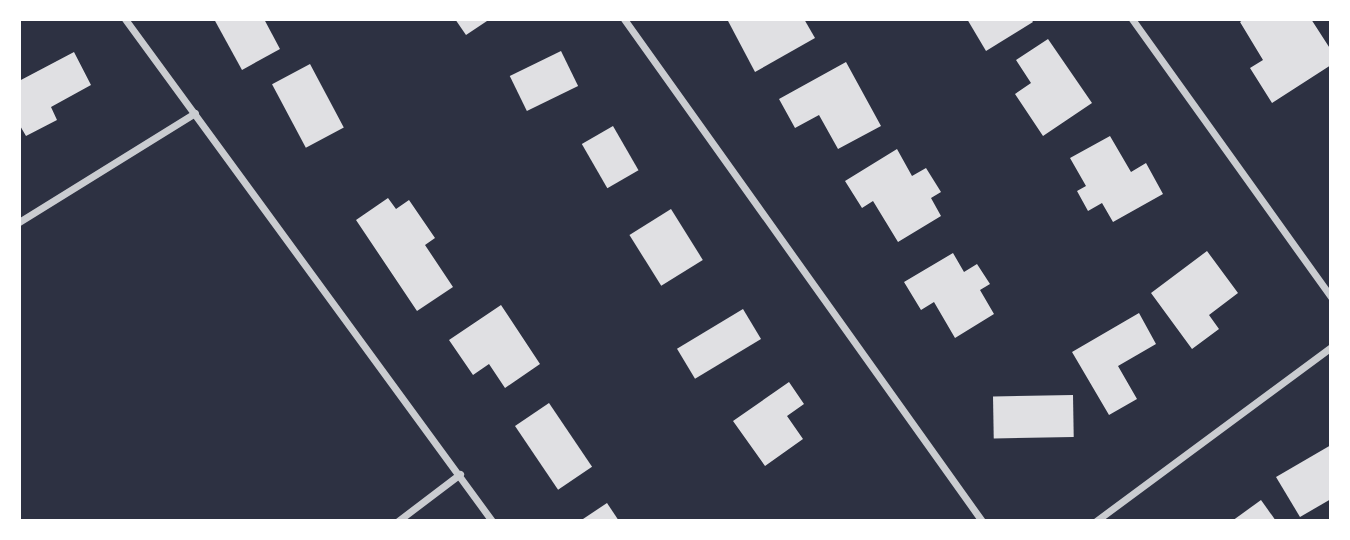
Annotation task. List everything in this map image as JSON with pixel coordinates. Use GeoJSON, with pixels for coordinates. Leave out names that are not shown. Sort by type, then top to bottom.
{"type":"FeatureCollection","features":[{"type":"Feature","properties":{"kind":"street"},"geometry":{"type":"LineString","coordinates":[[125,19],[492,521]]}},
{"type":"Feature","properties":{"kind":"street"},"geometry":{"type":"LineString","coordinates":[[624,19],[982,521]]}},
{"type":"Feature","properties":{"kind":"street"},"geometry":{"type":"LineString","coordinates":[[1132,19],[1331,297]]}},
{"type":"Feature","properties":{"kind":"street"},"geometry":{"type":"LineString","coordinates":[[19,222],[195,113]]}},
{"type":"Feature","properties":{"kind":"street"},"geometry":{"type":"LineString","coordinates":[[1096,521],[1331,347]]}},
{"type":"Feature","properties":{"kind":"street"},"geometry":{"type":"LineString","coordinates":[[398,521],[460,474]]}},
{"type":"Feature","properties":{"kind":"building"},"geometry":{"type":"Polygon","coordinates":[[[214,19],[264,19],[280,49],[242,70],[214,19]]]}},
{"type":"Feature","properties":{"kind":"building"},"geometry":{"type":"Polygon","coordinates":[[[455,19],[490,19],[466,35],[455,19]]]}},
{"type":"Feature","properties":{"kind":"building"},"geometry":{"type":"Polygon","coordinates":[[[727,19],[804,19],[815,38],[755,72],[727,19]]]}},
{"type":"Feature","properties":{"kind":"building"},"geometry":{"type":"Polygon","coordinates":[[[967,19],[1031,19],[1033,22],[986,51],[967,19]]]}},
{"type":"Feature","properties":{"kind":"building"},"geometry":{"type":"Polygon","coordinates":[[[1244,19],[1311,19],[1331,50],[1331,65],[1272,103],[1250,68],[1263,60],[1240,22],[1244,19]]]}},
{"type":"Feature","properties":{"kind":"building"},"geometry":{"type":"Polygon","coordinates":[[[1048,39],[1092,103],[1043,136],[1015,94],[1031,83],[1016,60],[1048,39]]]}},
{"type":"Feature","properties":{"kind":"building"},"geometry":{"type":"Polygon","coordinates":[[[561,51],[578,86],[527,111],[510,76],[561,51]]]}},
{"type":"Feature","properties":{"kind":"building"},"geometry":{"type":"Polygon","coordinates":[[[74,52],[91,85],[51,107],[57,120],[26,136],[19,124],[19,81],[74,52]]]}},
{"type":"Feature","properties":{"kind":"building"},"geometry":{"type":"Polygon","coordinates":[[[846,62],[881,126],[838,149],[819,115],[795,128],[779,99],[846,62]]]}},
{"type":"Feature","properties":{"kind":"building"},"geometry":{"type":"Polygon","coordinates":[[[310,64],[344,128],[306,148],[272,84],[310,64]]]}},
{"type":"Feature","properties":{"kind":"building"},"geometry":{"type":"Polygon","coordinates":[[[613,126],[638,170],[607,188],[582,144],[613,126]]]}},
{"type":"Feature","properties":{"kind":"building"},"geometry":{"type":"Polygon","coordinates":[[[1110,136],[1131,172],[1146,163],[1163,194],[1113,222],[1102,203],[1088,211],[1077,191],[1086,186],[1070,158],[1110,136]]]}},
{"type":"Feature","properties":{"kind":"building"},"geometry":{"type":"Polygon","coordinates":[[[897,149],[912,176],[926,168],[941,192],[931,198],[941,216],[898,242],[873,201],[862,208],[845,181],[897,149]]]}},
{"type":"Feature","properties":{"kind":"building"},"geometry":{"type":"Polygon","coordinates":[[[388,198],[396,209],[409,200],[435,238],[425,245],[453,287],[417,311],[356,220],[388,198]]]}},
{"type":"Feature","properties":{"kind":"building"},"geometry":{"type":"Polygon","coordinates":[[[671,209],[703,260],[661,286],[629,235],[671,209]]]}},
{"type":"Feature","properties":{"kind":"building"},"geometry":{"type":"Polygon","coordinates":[[[1207,251],[1238,293],[1209,315],[1219,329],[1192,349],[1151,293],[1207,251]]]}},
{"type":"Feature","properties":{"kind":"building"},"geometry":{"type":"Polygon","coordinates":[[[953,253],[964,272],[977,264],[990,284],[980,290],[994,314],[955,338],[934,302],[921,310],[904,282],[953,253]]]}},
{"type":"Feature","properties":{"kind":"building"},"geometry":{"type":"Polygon","coordinates":[[[501,305],[540,364],[505,388],[489,364],[473,375],[449,340],[501,305]]]}},
{"type":"Feature","properties":{"kind":"building"},"geometry":{"type":"Polygon","coordinates":[[[743,309],[761,339],[695,379],[677,349],[743,309]]]}},
{"type":"Feature","properties":{"kind":"building"},"geometry":{"type":"Polygon","coordinates":[[[1139,313],[1156,344],[1118,366],[1137,399],[1109,415],[1072,352],[1139,313]]]}},
{"type":"Feature","properties":{"kind":"building"},"geometry":{"type":"Polygon","coordinates":[[[789,382],[804,404],[787,416],[803,439],[765,466],[733,421],[789,382]]]}},
{"type":"Feature","properties":{"kind":"building"},"geometry":{"type":"Polygon","coordinates":[[[1073,395],[1074,437],[994,438],[993,396],[1073,395]]]}},
{"type":"Feature","properties":{"kind":"building"},"geometry":{"type":"Polygon","coordinates":[[[549,403],[592,467],[558,490],[515,426],[549,403]]]}},
{"type":"Feature","properties":{"kind":"building"},"geometry":{"type":"Polygon","coordinates":[[[1331,445],[1331,499],[1300,517],[1276,477],[1331,445]]]}},
{"type":"Feature","properties":{"kind":"building"},"geometry":{"type":"Polygon","coordinates":[[[1261,500],[1276,521],[1232,521],[1261,500]]]}},
{"type":"Feature","properties":{"kind":"building"},"geometry":{"type":"Polygon","coordinates":[[[607,503],[619,521],[580,521],[607,503]]]}}]}
